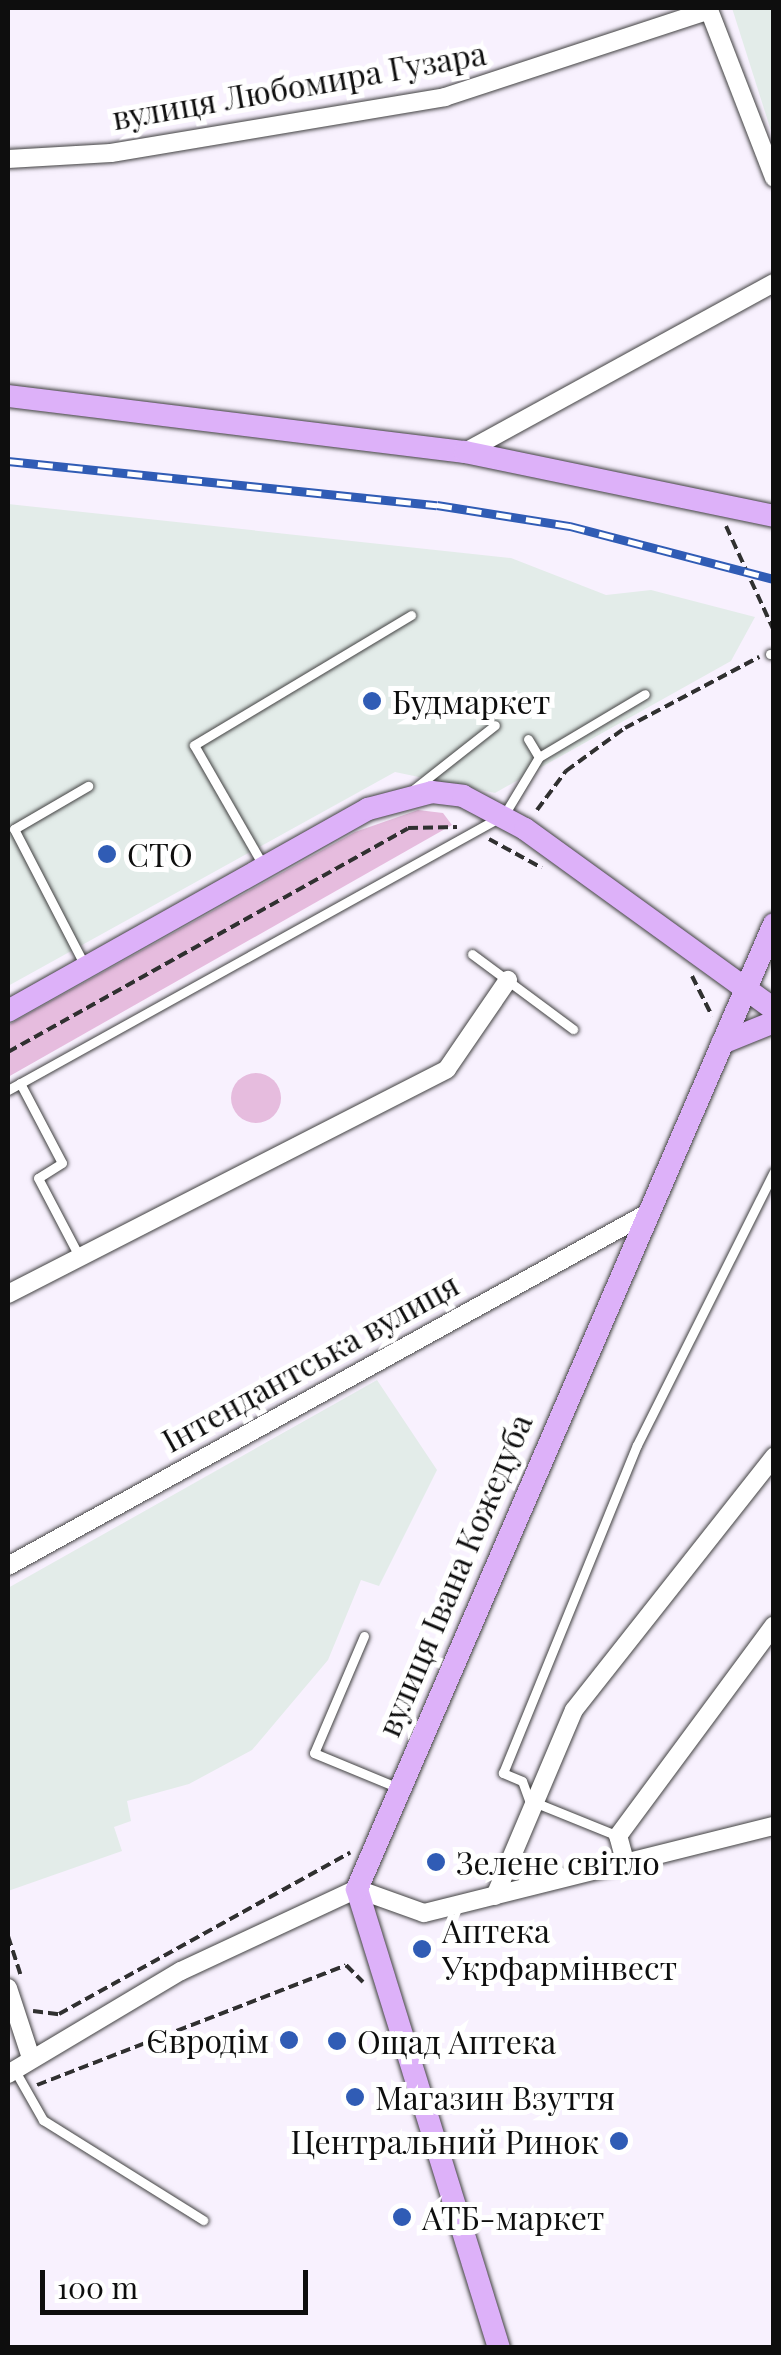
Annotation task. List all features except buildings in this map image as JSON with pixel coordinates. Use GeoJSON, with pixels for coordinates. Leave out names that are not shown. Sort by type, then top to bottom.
{"type":"FeatureCollection","features":[{"type":"Feature","properties":{"kind":"main road"},"geometry":{"type":"LineString","coordinates":[[8,396],[465,452],[774,516]]}},
{"type":"Feature","properties":{"kind":"main road"},"geometry":{"type":"LineString","coordinates":[[8,1011],[263,866],[408,793],[463,796],[504,815],[774,1007]]}},
{"type":"Feature","properties":{"kind":"main road"},"geometry":{"type":"LineString","coordinates":[[703,956],[732,962],[769,934]]}},
{"type":"Feature","properties":{"kind":"main road"},"geometry":{"type":"LineString","coordinates":[[769,934],[774,1007]]}},
{"type":"Feature","properties":{"kind":"main road","name":"вулиця Івана Кожедуба"},"geometry":{"type":"LineString","coordinates":[[358,1889],[644,1215],[769,934]]}},
{"type":"Feature","properties":{"kind":"main road"},"geometry":{"type":"LineString","coordinates":[[703,956],[721,980],[727,1032],[774,1022]]}},
{"type":"Feature","properties":{"kind":"main road"},"geometry":{"type":"LineString","coordinates":[[358,1889],[499,2348]]}},
{"type":"Feature","properties":{"kind":"street","name":"вулиця Любомира Гузара"},"geometry":{"type":"LineString","coordinates":[[8,158],[111,154],[446,97],[709,10],[774,178]]}},
{"type":"Feature","properties":{"kind":"street"},"geometry":{"type":"LineString","coordinates":[[465,452],[774,283]]}},
{"type":"Feature","properties":{"kind":"street"},"geometry":{"type":"LineString","coordinates":[[8,1294],[447,1069],[508,980]]}},
{"type":"Feature","properties":{"kind":"street","name":"Інтендантська вулиця"},"geometry":{"type":"LineString","coordinates":[[8,1566],[644,1215]]}},
{"type":"Feature","properties":{"kind":"street"},"geometry":{"type":"LineString","coordinates":[[495,1896],[530,1800],[574,1710],[774,1457]]}},
{"type":"Feature","properties":{"kind":"street"},"geometry":{"type":"LineString","coordinates":[[626,1865],[618,1836],[774,1625]]}},
{"type":"Feature","properties":{"kind":"street"},"geometry":{"type":"LineString","coordinates":[[11,2072],[30,2055],[358,1889],[424,1913],[774,1826]]}},
{"type":"Feature","properties":{"kind":"street"},"geometry":{"type":"LineString","coordinates":[[8,1988],[30,2055]]}},
{"type":"Feature","properties":{"kind":"lane"},"geometry":{"type":"LineString","coordinates":[[263,866],[194,745],[412,615]]}},
{"type":"Feature","properties":{"kind":"lane"},"geometry":{"type":"LineString","coordinates":[[8,1090],[504,815],[539,757],[645,694]]}},
{"type":"Feature","properties":{"kind":"lane"},"geometry":{"type":"LineString","coordinates":[[408,793],[494,726]]}},
{"type":"Feature","properties":{"kind":"lane"},"geometry":{"type":"LineString","coordinates":[[528,739],[539,757]]}},
{"type":"Feature","properties":{"kind":"lane"},"geometry":{"type":"LineString","coordinates":[[86,967],[14,830],[88,786]]}},
{"type":"Feature","properties":{"kind":"lane"},"geometry":{"type":"LineString","coordinates":[[472,954],[573,1029]]}},
{"type":"Feature","properties":{"kind":"lane"},"geometry":{"type":"LineString","coordinates":[[20,1083],[62,1163],[38,1178],[79,1256]]}},
{"type":"Feature","properties":{"kind":"lane"},"geometry":{"type":"LineString","coordinates":[[618,1836],[530,1800],[522,1781],[503,1773],[638,1445],[774,1172]]}},
{"type":"Feature","properties":{"kind":"lane"},"geometry":{"type":"LineString","coordinates":[[364,1636],[314,1753],[399,1788]]}},
{"type":"Feature","properties":{"kind":"lane"},"geometry":{"type":"LineString","coordinates":[[11,2072],[42,2120],[202,2220]]}},
{"type":"Feature","properties":{"kind":"path"},"geometry":{"type":"LineString","coordinates":[[716,504],[774,631]]}},
{"type":"Feature","properties":{"kind":"path"},"geometry":{"type":"LineString","coordinates":[[537,810],[566,771],[625,728],[772,654]]}},
{"type":"Feature","properties":{"kind":"path"},"geometry":{"type":"LineString","coordinates":[[34,2086],[346,1966],[367,1986]]}},
{"type":"Feature","properties":{"kind":"shaded area"},"geometry":{"type":"Polygon","coordinates":[[[732,8],[773,8],[773,137],[732,8]]]}},
{"type":"Feature","properties":{"kind":"shaded area"},"geometry":{"type":"Polygon","coordinates":[[[8,504],[511,558],[606,595],[651,590],[755,617],[731,661],[495,793],[395,772],[8,986],[8,504]]]}},
{"type":"Feature","properties":{"kind":"shaded area"},"geometry":{"type":"Polygon","coordinates":[[[418,810],[443,813],[452,825],[8,1077],[8,1025],[355,832],[418,810]]]}},
{"type":"Feature","properties":{"kind":"shaded area"},"geometry":{"type":"Polygon","coordinates":[[[256,1073],[274,1080],[281,1098],[274,1116],[256,1123],[238,1116],[231,1098],[238,1080],[256,1073]]]}},
{"type":"Feature","properties":{"kind":"shaded area"},"geometry":{"type":"Polygon","coordinates":[[[377,1380],[437,1470],[379,1586],[361,1580],[328,1660],[252,1750],[189,1784],[127,1801],[131,1821],[114,1827],[122,1851],[8,1891],[8,1588],[377,1380]]]}},
{"type":"Feature","properties":{"kind":"railway"},"geometry":{"type":"LineString","coordinates":[[8,461],[437,505],[570,526],[774,579]]}},
{"type":"Feature","properties":{"kind":"place","name":"Будмаркет"},"geometry":{"type":"Point","coordinates":[372,701]}},
{"type":"Feature","properties":{"kind":"place","name":"СТО"},"geometry":{"type":"Point","coordinates":[107,854]}},
{"type":"Feature","properties":{"kind":"place","name":"Зелене світло"},"geometry":{"type":"Point","coordinates":[436,1862]}},
{"type":"Feature","properties":{"kind":"place","name":"Аптека Укрфармінвест"},"geometry":{"type":"Point","coordinates":[422,1949]}},
{"type":"Feature","properties":{"kind":"place","name":"Євродім"},"geometry":{"type":"Point","coordinates":[289,2040]}},
{"type":"Feature","properties":{"kind":"place","name":"Ощад Аптека"},"geometry":{"type":"Point","coordinates":[337,2041]}},
{"type":"Feature","properties":{"kind":"place","name":"Магазин Взуття"},"geometry":{"type":"Point","coordinates":[355,2097]}},
{"type":"Feature","properties":{"kind":"place","name":"Центральний Ринок"},"geometry":{"type":"Point","coordinates":[619,2141]}},
{"type":"Feature","properties":{"kind":"place","name":"АТБ-маркет"},"geometry":{"type":"Point","coordinates":[402,2217]}}]}
